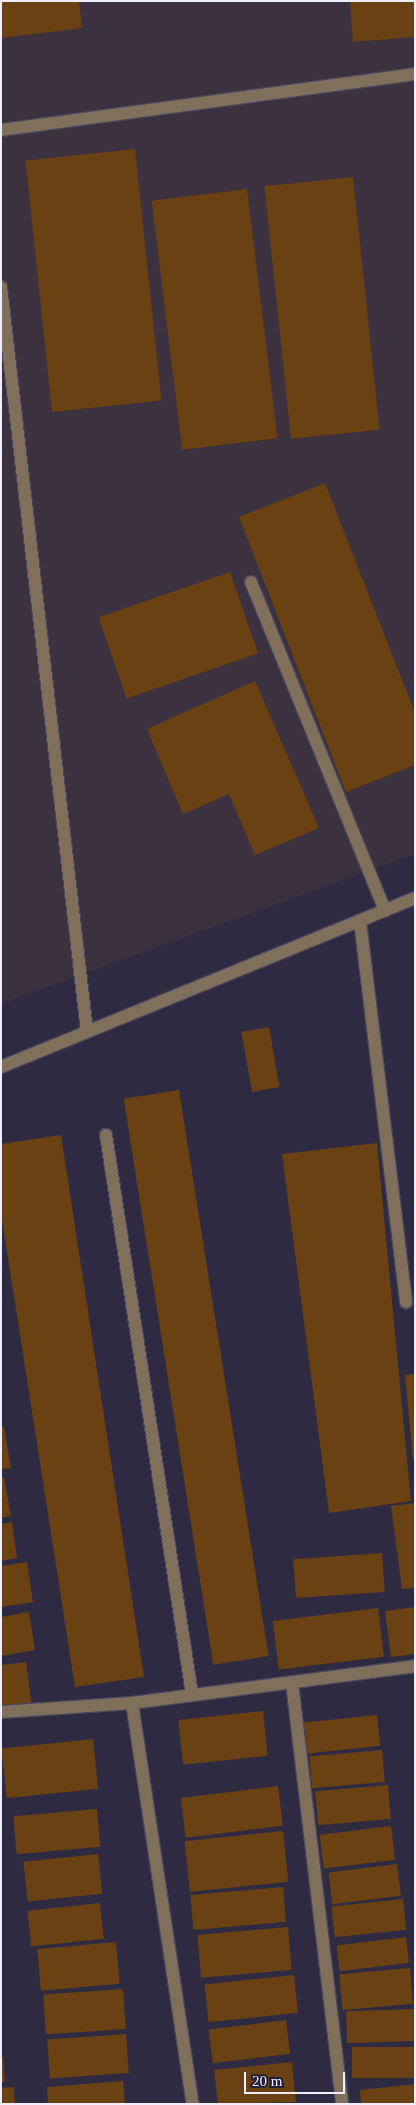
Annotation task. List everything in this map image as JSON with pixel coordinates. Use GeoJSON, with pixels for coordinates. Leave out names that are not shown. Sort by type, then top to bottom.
{"type":"FeatureCollection","features":[{"type":"Feature","properties":{"kind":"street"},"geometry":{"type":"LineString","coordinates":[[1,130],[415,74]]}},
{"type":"Feature","properties":{"kind":"street"},"geometry":{"type":"LineString","coordinates":[[1,287],[88,1031]]}},
{"type":"Feature","properties":{"kind":"street"},"geometry":{"type":"LineString","coordinates":[[251,582],[385,911]]}},
{"type":"Feature","properties":{"kind":"street"},"geometry":{"type":"LineString","coordinates":[[1,1067],[415,898]]}},
{"type":"Feature","properties":{"kind":"street"},"geometry":{"type":"LineString","coordinates":[[360,921],[406,1302]]}},
{"type":"Feature","properties":{"kind":"street"},"geometry":{"type":"LineString","coordinates":[[106,1135],[192,1694]]}},
{"type":"Feature","properties":{"kind":"street"},"geometry":{"type":"LineString","coordinates":[[1,1712],[132,1703],[415,1666]]}},
{"type":"Feature","properties":{"kind":"street"},"geometry":{"type":"LineString","coordinates":[[292,1683],[342,2104]]}},
{"type":"Feature","properties":{"kind":"street"},"geometry":{"type":"LineString","coordinates":[[132,1703],[194,2104]]}},
{"type":"Feature","properties":{"kind":"shaded area"},"geometry":{"type":"Polygon","coordinates":[[[1,1],[415,1],[415,854],[1,1004],[1,1]]]}},
{"type":"Feature","properties":{"kind":"building"},"geometry":{"type":"Polygon","coordinates":[[[1,1],[79,1],[82,28],[1,38],[1,1]]]}},
{"type":"Feature","properties":{"kind":"building"},"geometry":{"type":"Polygon","coordinates":[[[350,1],[415,1],[415,37],[353,42],[350,1]]]}},
{"type":"Feature","properties":{"kind":"building"},"geometry":{"type":"Polygon","coordinates":[[[135,149],[161,401],[52,412],[26,160],[135,149]]]}},
{"type":"Feature","properties":{"kind":"building"},"geometry":{"type":"Polygon","coordinates":[[[353,177],[380,430],[291,439],[264,186],[353,177]]]}},
{"type":"Feature","properties":{"kind":"building"},"geometry":{"type":"Polygon","coordinates":[[[247,189],[278,438],[182,450],[152,201],[247,189]]]}},
{"type":"Feature","properties":{"kind":"building"},"geometry":{"type":"Polygon","coordinates":[[[325,483],[415,713],[415,765],[346,792],[239,517],[325,483]]]}},
{"type":"Feature","properties":{"kind":"building"},"geometry":{"type":"Polygon","coordinates":[[[230,572],[258,653],[127,699],[99,617],[230,572]]]}},
{"type":"Feature","properties":{"kind":"building"},"geometry":{"type":"Polygon","coordinates":[[[255,681],[319,828],[255,855],[229,794],[183,814],[147,729],[255,681]]]}},
{"type":"Feature","properties":{"kind":"building"},"geometry":{"type":"Polygon","coordinates":[[[269,1027],[280,1087],[252,1092],[241,1032],[269,1027]]]}},
{"type":"Feature","properties":{"kind":"building"},"geometry":{"type":"Polygon","coordinates":[[[179,1090],[269,1656],[213,1665],[124,1099],[179,1090]]]}},
{"type":"Feature","properties":{"kind":"building"},"geometry":{"type":"Polygon","coordinates":[[[61,1135],[144,1677],[75,1687],[1,1213],[1,1144],[61,1135]]]}},
{"type":"Feature","properties":{"kind":"building"},"geometry":{"type":"Polygon","coordinates":[[[377,1143],[411,1501],[329,1513],[282,1154],[377,1143]]]}},
{"type":"Feature","properties":{"kind":"building"},"geometry":{"type":"Polygon","coordinates":[[[415,1374],[415,1460],[413,1460],[405,1375],[415,1374]]]}},
{"type":"Feature","properties":{"kind":"building"},"geometry":{"type":"Polygon","coordinates":[[[1,1427],[4,1427],[11,1468],[1,1469],[1,1427]]]}},
{"type":"Feature","properties":{"kind":"building"},"geometry":{"type":"Polygon","coordinates":[[[1,1477],[4,1477],[11,1516],[1,1518],[1,1477]]]}},
{"type":"Feature","properties":{"kind":"building"},"geometry":{"type":"Polygon","coordinates":[[[415,1503],[415,1588],[402,1589],[391,1506],[415,1503]]]}},
{"type":"Feature","properties":{"kind":"building"},"geometry":{"type":"Polygon","coordinates":[[[12,1522],[17,1558],[1,1561],[1,1524],[12,1522]]]}},
{"type":"Feature","properties":{"kind":"building"},"geometry":{"type":"Polygon","coordinates":[[[382,1553],[385,1592],[296,1598],[293,1559],[382,1553]]]}},
{"type":"Feature","properties":{"kind":"building"},"geometry":{"type":"Polygon","coordinates":[[[27,1562],[33,1602],[1,1607],[1,1566],[27,1562]]]}},
{"type":"Feature","properties":{"kind":"building"},"geometry":{"type":"Polygon","coordinates":[[[415,1607],[415,1654],[391,1657],[385,1611],[415,1607]]]}},
{"type":"Feature","properties":{"kind":"building"},"geometry":{"type":"Polygon","coordinates":[[[378,1608],[384,1657],[279,1670],[273,1621],[378,1608]]]}},
{"type":"Feature","properties":{"kind":"building"},"geometry":{"type":"Polygon","coordinates":[[[29,1612],[35,1650],[1,1656],[1,1617],[29,1612]]]}},
{"type":"Feature","properties":{"kind":"building"},"geometry":{"type":"Polygon","coordinates":[[[26,1662],[32,1706],[1,1708],[1,1665],[26,1662]]]}},
{"type":"Feature","properties":{"kind":"building"},"geometry":{"type":"Polygon","coordinates":[[[263,1711],[268,1756],[183,1765],[178,1720],[263,1711]]]}},
{"type":"Feature","properties":{"kind":"building"},"geometry":{"type":"Polygon","coordinates":[[[377,1715],[380,1746],[306,1754],[302,1723],[377,1715]]]}},
{"type":"Feature","properties":{"kind":"building"},"geometry":{"type":"Polygon","coordinates":[[[93,1739],[98,1789],[7,1798],[2,1749],[93,1739]]]}},
{"type":"Feature","properties":{"kind":"building"},"geometry":{"type":"Polygon","coordinates":[[[382,1750],[385,1782],[312,1788],[309,1756],[382,1750]]]}},
{"type":"Feature","properties":{"kind":"building"},"geometry":{"type":"Polygon","coordinates":[[[388,1785],[391,1819],[318,1825],[315,1791],[388,1785]]]}},
{"type":"Feature","properties":{"kind":"building"},"geometry":{"type":"Polygon","coordinates":[[[278,1786],[283,1826],[186,1838],[181,1798],[278,1786]]]}},
{"type":"Feature","properties":{"kind":"building"},"geometry":{"type":"Polygon","coordinates":[[[97,1809],[100,1847],[17,1854],[13,1816],[97,1809]]]}},
{"type":"Feature","properties":{"kind":"building"},"geometry":{"type":"Polygon","coordinates":[[[391,1826],[395,1860],[324,1869],[320,1835],[391,1826]]]}},
{"type":"Feature","properties":{"kind":"building"},"geometry":{"type":"Polygon","coordinates":[[[283,1831],[288,1882],[190,1892],[185,1841],[283,1831]]]}},
{"type":"Feature","properties":{"kind":"building"},"geometry":{"type":"Polygon","coordinates":[[[98,1854],[102,1894],[28,1902],[23,1862],[98,1854]]]}},
{"type":"Feature","properties":{"kind":"building"},"geometry":{"type":"Polygon","coordinates":[[[397,1864],[401,1896],[332,1904],[329,1872],[397,1864]]]}},
{"type":"Feature","properties":{"kind":"building"},"geometry":{"type":"Polygon","coordinates":[[[283,1887],[286,1922],[193,1930],[190,1895],[283,1887]]]}},
{"type":"Feature","properties":{"kind":"building"},"geometry":{"type":"Polygon","coordinates":[[[403,1899],[406,1930],[335,1937],[331,1907],[403,1899]]]}},
{"type":"Feature","properties":{"kind":"building"},"geometry":{"type":"Polygon","coordinates":[[[100,1903],[104,1939],[31,1946],[27,1911],[100,1903]]]}},
{"type":"Feature","properties":{"kind":"building"},"geometry":{"type":"Polygon","coordinates":[[[288,1927],[292,1970],[201,1978],[197,1935],[288,1927]]]}},
{"type":"Feature","properties":{"kind":"building"},"geometry":{"type":"Polygon","coordinates":[[[406,1937],[409,1963],[340,1971],[337,1946],[406,1937]]]}},
{"type":"Feature","properties":{"kind":"building"},"geometry":{"type":"Polygon","coordinates":[[[116,1942],[120,1984],[41,1991],[37,1949],[116,1942]]]}},
{"type":"Feature","properties":{"kind":"building"},"geometry":{"type":"Polygon","coordinates":[[[410,1968],[413,2004],[342,2010],[339,1974],[410,1968]]]}},
{"type":"Feature","properties":{"kind":"building"},"geometry":{"type":"Polygon","coordinates":[[[294,1975],[298,2013],[208,2022],[204,1984],[294,1975]]]}},
{"type":"Feature","properties":{"kind":"building"},"geometry":{"type":"Polygon","coordinates":[[[123,1989],[126,2029],[46,2034],[43,1995],[123,1989]]]}},
{"type":"Feature","properties":{"kind":"building"},"geometry":{"type":"Polygon","coordinates":[[[414,2009],[415,2041],[347,2043],[346,2011],[414,2009]]]}},
{"type":"Feature","properties":{"kind":"building"},"geometry":{"type":"Polygon","coordinates":[[[286,2020],[290,2054],[213,2063],[209,2030],[286,2020]]]}},
{"type":"Feature","properties":{"kind":"building"},"geometry":{"type":"Polygon","coordinates":[[[126,2034],[129,2073],[50,2078],[47,2040],[126,2034]]]}},
{"type":"Feature","properties":{"kind":"building"},"geometry":{"type":"Polygon","coordinates":[[[352,2047],[415,2047],[415,2078],[352,2078],[352,2047]]]}},
{"type":"Feature","properties":{"kind":"building"},"geometry":{"type":"Polygon","coordinates":[[[3,2057],[5,2082],[1,2082],[1,2058],[3,2057]]]}},
{"type":"Feature","properties":{"kind":"building"},"geometry":{"type":"Polygon","coordinates":[[[292,2062],[296,2102],[218,2104],[214,2070],[292,2062]]]}},
{"type":"Feature","properties":{"kind":"building"},"geometry":{"type":"Polygon","coordinates":[[[123,2081],[125,2104],[48,2104],[47,2087],[123,2081]]]}},
{"type":"Feature","properties":{"kind":"building"},"geometry":{"type":"Polygon","coordinates":[[[415,2084],[415,2104],[361,2104],[360,2090],[415,2084]]]}},
{"type":"Feature","properties":{"kind":"building"},"geometry":{"type":"Polygon","coordinates":[[[14,2087],[15,2104],[2,2104],[1,2088],[14,2087]]]}}]}
